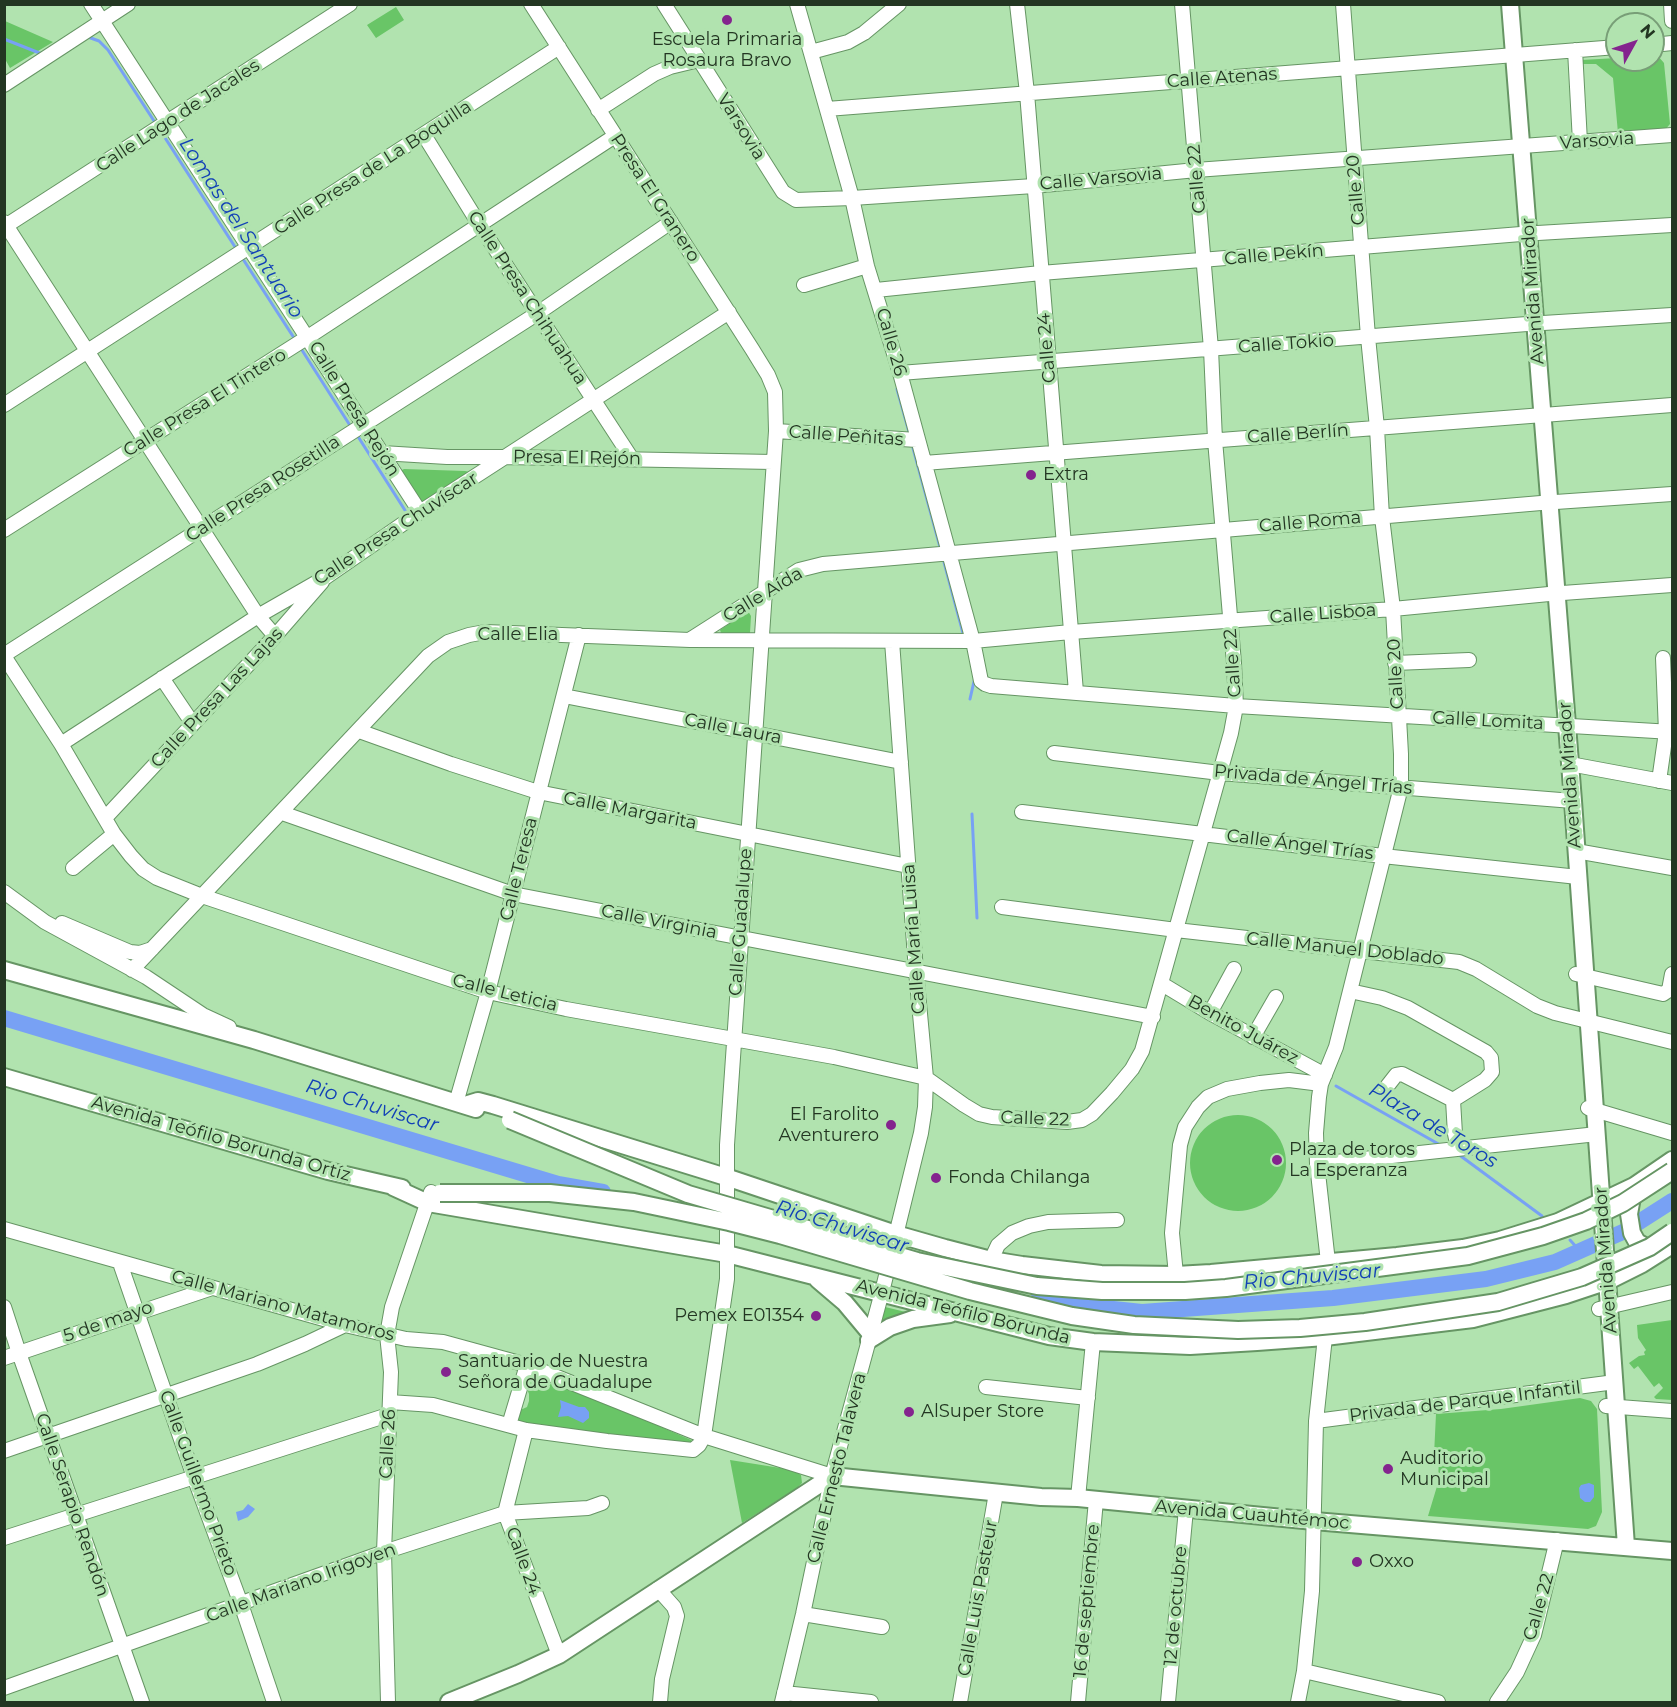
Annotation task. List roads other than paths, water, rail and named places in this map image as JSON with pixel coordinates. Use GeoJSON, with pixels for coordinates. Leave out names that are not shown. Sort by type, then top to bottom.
{"type":"FeatureCollection","features":[{"type":"Feature","properties":{"kind":"main road","name":"Avenida Mirador"},"geometry":{"type":"LineString","coordinates":[[1502,4],[1510,55]]}},
{"type":"Feature","properties":{"kind":"main road","name":"Avenida Mirador"},"geometry":{"type":"LineString","coordinates":[[1510,4],[1510,55],[1585,1021],[1620,1545]]}},
{"type":"Feature","properties":{"kind":"main road","name":"Avenida Mirador"},"geometry":{"type":"LineString","coordinates":[[1562,725],[1570,764],[1568,801],[1576,850],[1573,876]]}},
{"type":"Feature","properties":{"kind":"main road"},"geometry":{"type":"LineString","coordinates":[[4,970],[254,1040],[510,1120],[688,1194],[917,1261],[1037,1286],[1064,1289],[1185,1291],[1226,1288],[1468,1256],[1543,1236],[1586,1221],[1623,1203],[1672,1171]]}},
{"type":"Feature","properties":{"kind":"main road","name":"Avenida Teófilo Borunda Ortíz"},"geometry":{"type":"LineString","coordinates":[[4,1077],[328,1171],[433,1196]]}},
{"type":"Feature","properties":{"kind":"main road"},"geometry":{"type":"LineString","coordinates":[[461,1104],[478,1101],[493,1105],[726,1177],[896,1235],[991,1260],[1101,1274],[1176,1275],[1397,1256],[1473,1246],[1530,1232],[1597,1205],[1634,1186],[1672,1160]]}},
{"type":"Feature","properties":{"kind":"main road"},"geometry":{"type":"LineString","coordinates":[[1634,1186],[1629,1225],[1637,1242],[1665,1250]]}},
{"type":"Feature","properties":{"kind":"main road"},"geometry":{"type":"LineString","coordinates":[[433,1196],[550,1193],[634,1202],[780,1235],[970,1291],[1072,1316],[1134,1325],[1238,1330],[1300,1328],[1413,1316],[1498,1302],[1582,1278],[1650,1247],[1672,1232]]}},
{"type":"Feature","properties":{"kind":"main road","name":"Avenida Teófilo Borunda"},"geometry":{"type":"LineString","coordinates":[[433,1196],[728,1254],[1049,1336],[1093,1342],[1190,1346],[1325,1337],[1473,1319],[1526,1306],[1603,1282],[1665,1250]]}},
{"type":"Feature","properties":{"kind":"main road"},"geometry":{"type":"LineString","coordinates":[[1022,1265],[1056,1276],[1110,1281],[1254,1278],[1274,1281]]}},
{"type":"Feature","properties":{"kind":"main road"},"geometry":{"type":"LineString","coordinates":[[813,1276],[845,1302],[869,1336],[914,1319],[954,1313]]}},
{"type":"Feature","properties":{"kind":"main road"},"geometry":{"type":"LineString","coordinates":[[449,1702],[471,1698],[558,1655],[832,1476]]}},
{"type":"Feature","properties":{"kind":"main road","name":"Avenida Cuauhtémoc"},"geometry":{"type":"LineString","coordinates":[[832,1476],[996,1493],[1077,1498],[1314,1521],[1672,1551]]}},
{"type":"Feature","properties":{"kind":"street","name":"Calle Presa Rejón"},"geometry":{"type":"LineString","coordinates":[[91,4],[420,512]]}},
{"type":"Feature","properties":{"kind":"street"},"geometry":{"type":"LineString","coordinates":[[4,85],[128,4]]}},
{"type":"Feature","properties":{"kind":"street","name":"Calle Lago de Jacales"},"geometry":{"type":"LineString","coordinates":[[5,225],[350,4]]}},
{"type":"Feature","properties":{"kind":"street","name":"Presa El Granero"},"geometry":{"type":"LineString","coordinates":[[531,4],[729,312],[768,375],[775,392]]}},
{"type":"Feature","properties":{"kind":"street","name":"Varsovia"},"geometry":{"type":"LineString","coordinates":[[664,4],[789,198]]}},
{"type":"Feature","properties":{"kind":"street","name":"Calle 26"},"geometry":{"type":"LineString","coordinates":[[797,4],[852,198],[867,266],[900,373],[973,641],[981,681]]}},
{"type":"Feature","properties":{"kind":"street"},"geometry":{"type":"LineString","coordinates":[[811,52],[848,42],[864,33],[899,4]]}},
{"type":"Feature","properties":{"kind":"street","name":"Calle 22"},"geometry":{"type":"LineString","coordinates":[[926,1078],[979,1114],[992,1117],[1067,1122],[1083,1120],[1092,1114],[1132,1069],[1142,1051],[1153,1017],[1231,734],[1236,706],[1215,440],[1211,349],[1182,4]]}},
{"type":"Feature","properties":{"kind":"street","name":"Calle 20"},"geometry":{"type":"LineString","coordinates":[[1328,1262],[1317,1164],[1316,1133],[1323,1080],[1336,1047],[1401,787],[1393,609],[1382,517],[1343,4]]}},
{"type":"Feature","properties":{"kind":"street"},"geometry":{"type":"LineString","coordinates":[[1671,4],[1672,21]]}},
{"type":"Feature","properties":{"kind":"street","name":"Calle 24"},"geometry":{"type":"LineString","coordinates":[[1019,5],[1076,692]]}},
{"type":"Feature","properties":{"kind":"street","name":"Calle Presa de La Boquilla"},"geometry":{"type":"LineString","coordinates":[[4,405],[559,47]]}},
{"type":"Feature","properties":{"kind":"street","name":"Calle Atenas"},"geometry":{"type":"LineString","coordinates":[[827,109],[1605,48]]}},
{"type":"Feature","properties":{"kind":"street"},"geometry":{"type":"LineString","coordinates":[[1575,50],[1580,142]]}},
{"type":"Feature","properties":{"kind":"street"},"geometry":{"type":"LineString","coordinates":[[598,110],[654,74],[670,67],[699,60]]}},
{"type":"Feature","properties":{"kind":"street","name":"Calle Presa Chihuahua"},"geometry":{"type":"LineString","coordinates":[[424,135],[478,224],[632,459]]}},
{"type":"Feature","properties":{"kind":"street","name":"Varsovia"},"geometry":{"type":"LineString","coordinates":[[1517,147],[1672,135]]}},
{"type":"Feature","properties":{"kind":"street","name":"Calle Presa El Tintero"},"geometry":{"type":"LineString","coordinates":[[4,530],[308,337],[615,136]]}},
{"type":"Feature","properties":{"kind":"street","name":"Calle Varsovia"},"geometry":{"type":"LineString","coordinates":[[789,198],[795,200],[852,198],[1034,186],[1197,170],[1517,147]]}},
{"type":"Feature","properties":{"kind":"street","name":"Calle Presa Rosetilla"},"geometry":{"type":"LineString","coordinates":[[4,655],[538,313],[671,222]]}},
{"type":"Feature","properties":{"kind":"street"},"geometry":{"type":"LineString","coordinates":[[5,225],[258,616],[275,636]]}},
{"type":"Feature","properties":{"kind":"street","name":"Calle Pekín"},"geometry":{"type":"LineString","coordinates":[[876,290],[1041,273],[1525,234],[1672,225]]}},
{"type":"Feature","properties":{"kind":"street"},"geometry":{"type":"LineString","coordinates":[[804,285],[867,266]]}},
{"type":"Feature","properties":{"kind":"street","name":"Calle Presa Chuvíscar"},"geometry":{"type":"LineString","coordinates":[[61,744],[258,616],[326,577],[420,512],[729,312]]}},
{"type":"Feature","properties":{"kind":"street","name":"Calle Tokio"},"geometry":{"type":"LineString","coordinates":[[900,373],[1672,315]]}},
{"type":"Feature","properties":{"kind":"street","name":"Calle Guadalupe"},"geometry":{"type":"LineString","coordinates":[[700,1442],[723,1317],[728,1254],[726,1177],[733,1039],[776,431],[775,392]]}},
{"type":"Feature","properties":{"kind":"street","name":"Calle Berlín"},"geometry":{"type":"LineString","coordinates":[[924,463],[1672,405]]}},
{"type":"Feature","properties":{"kind":"street","name":"Calle Peñitas"},"geometry":{"type":"LineString","coordinates":[[776,431],[917,440]]}},
{"type":"Feature","properties":{"kind":"street","name":"Presa El Rejón"},"geometry":{"type":"LineString","coordinates":[[382,453],[447,457],[773,462]]}},
{"type":"Feature","properties":{"kind":"street","name":"Calle Roma"},"geometry":{"type":"LineString","coordinates":[[948,554],[1672,494]]}},
{"type":"Feature","properties":{"kind":"street","name":"Calle Aída"},"geometry":{"type":"LineString","coordinates":[[690,640],[799,570],[823,564],[948,554]]}},
{"type":"Feature","properties":{"kind":"street","name":"Calle Presa Las Lajas"},"geometry":{"type":"LineString","coordinates":[[106,817],[275,636],[326,577]]}},
{"type":"Feature","properties":{"kind":"street","name":"Calle Lisboa"},"geometry":{"type":"LineString","coordinates":[[973,641],[1672,585]]}},
{"type":"Feature","properties":{"kind":"street","name":"Calle Elia"},"geometry":{"type":"LineString","coordinates":[[132,970],[428,657],[448,642],[469,634],[484,632],[690,640],[973,641]]}},
{"type":"Feature","properties":{"kind":"street","name":"Calle Teresa"},"geometry":{"type":"LineString","coordinates":[[461,1104],[579,635]]}},
{"type":"Feature","properties":{"kind":"street","name":"Calle María Luisa"},"geometry":{"type":"LineString","coordinates":[[892,641],[926,1078],[921,1133],[896,1235]]}},
{"type":"Feature","properties":{"kind":"street","name":"Calle Leticia"},"geometry":{"type":"LineString","coordinates":[[4,655],[106,817],[114,834],[130,856],[143,869],[157,878],[202,896],[488,992],[566,1009],[834,1057],[926,1078]]}},
{"type":"Feature","properties":{"kind":"street"},"geometry":{"type":"LineString","coordinates":[[1570,764],[1666,782],[1669,732],[1662,658]]}},
{"type":"Feature","properties":{"kind":"street"},"geometry":{"type":"LineString","coordinates":[[1395,663],[1468,660]]}},
{"type":"Feature","properties":{"kind":"street"},"geometry":{"type":"LineString","coordinates":[[162,678],[193,724]]}},
{"type":"Feature","properties":{"kind":"street","name":"Calle Lomita"},"geometry":{"type":"LineString","coordinates":[[981,681],[991,686],[1236,706],[1669,732]]}},
{"type":"Feature","properties":{"kind":"street","name":"Calle Laura"},"geometry":{"type":"LineString","coordinates":[[564,696],[901,762]]}},
{"type":"Feature","properties":{"kind":"street","name":"Calle Margarita"},"geometry":{"type":"LineString","coordinates":[[359,731],[450,764],[538,792],[908,866]]}},
{"type":"Feature","properties":{"kind":"street","name":"Privada de Ángel Trías"},"geometry":{"type":"LineString","coordinates":[[1053,753],[1220,773],[1568,801]]}},
{"type":"Feature","properties":{"kind":"street","name":"Calle Ángel Trías"},"geometry":{"type":"LineString","coordinates":[[1022,812],[1383,856],[1573,876]]}},
{"type":"Feature","properties":{"kind":"street","name":"Calle Virginia"},"geometry":{"type":"LineString","coordinates":[[282,813],[513,894],[1153,1017]]}},
{"type":"Feature","properties":{"kind":"street"},"geometry":{"type":"LineString","coordinates":[[73,868],[114,834]]}},
{"type":"Feature","properties":{"kind":"street"},"geometry":{"type":"LineString","coordinates":[[1576,850],[1672,868]]}},
{"type":"Feature","properties":{"kind":"street"},"geometry":{"type":"LineString","coordinates":[[1634,860],[1634,874]]}},
{"type":"Feature","properties":{"kind":"street"},"geometry":{"type":"LineString","coordinates":[[4,892],[24,909],[132,970],[203,1015],[236,1030],[323,1056],[334,1066]]}},
{"type":"Feature","properties":{"kind":"street","name":"Calle Manuel Doblado"},"geometry":{"type":"LineString","coordinates":[[1002,907],[1466,964],[1538,1006],[1585,1021],[1672,1042]]}},
{"type":"Feature","properties":{"kind":"street"},"geometry":{"type":"LineString","coordinates":[[24,909],[130,952],[140,953],[152,949]]}},
{"type":"Feature","properties":{"kind":"street"},"geometry":{"type":"LineString","coordinates":[[1210,1013],[1234,969]]}},
{"type":"Feature","properties":{"kind":"street"},"geometry":{"type":"LineString","coordinates":[[1581,975],[1663,994],[1669,990],[1672,974]]}},
{"type":"Feature","properties":{"kind":"street","name":"Benito Juárez"},"geometry":{"type":"LineString","coordinates":[[1162,984],[1323,1080]]}},
{"type":"Feature","properties":{"kind":"street"},"geometry":{"type":"LineString","coordinates":[[1350,992],[1382,998],[1401,1005],[1486,1052],[1493,1064],[1492,1072],[1485,1080],[1453,1100]]}},
{"type":"Feature","properties":{"kind":"street"},"geometry":{"type":"LineString","coordinates":[[1253,1037],[1276,997]]}},
{"type":"Feature","properties":{"kind":"street"},"geometry":{"type":"LineString","coordinates":[[1385,1089],[1396,1075],[1402,1074],[1453,1100]]}},
{"type":"Feature","properties":{"kind":"street"},"geometry":{"type":"LineString","coordinates":[[1176,1275],[1172,1233],[1180,1145],[1185,1127],[1198,1107],[1208,1097],[1227,1089],[1289,1080],[1323,1080]]}},
{"type":"Feature","properties":{"kind":"street"},"geometry":{"type":"LineString","coordinates":[[1453,1100],[1458,1148]]}},
{"type":"Feature","properties":{"kind":"street"},"geometry":{"type":"LineString","coordinates":[[1591,1109],[1672,1133]]}},
{"type":"Feature","properties":{"kind":"street"},"geometry":{"type":"LineString","coordinates":[[1317,1164],[1593,1135]]}},
{"type":"Feature","properties":{"kind":"street","name":"Calle 26"},"geometry":{"type":"LineString","coordinates":[[388,1702],[384,1552],[391,1372],[387,1335],[392,1307],[433,1196]]}},
{"type":"Feature","properties":{"kind":"street"},"geometry":{"type":"LineString","coordinates":[[991,1260],[998,1245],[1012,1233],[1029,1226],[1048,1222],[1117,1220]]}},
{"type":"Feature","properties":{"kind":"street","name":"Calle Mariano Matamoros"},"geometry":{"type":"LineString","coordinates":[[4,1229],[345,1325],[387,1335],[443,1342],[527,1365],[700,1442],[832,1476]]}},
{"type":"Feature","properties":{"kind":"street","name":"Calle Ernesto Talavera"},"geometry":{"type":"LineString","coordinates":[[783,1698],[832,1476],[896,1235]]}},
{"type":"Feature","properties":{"kind":"street","name":"Calle Guillermo Prieto"},"geometry":{"type":"LineString","coordinates":[[120,1263],[274,1702]]}},
{"type":"Feature","properties":{"kind":"street","name":"5 de mayo"},"geometry":{"type":"LineString","coordinates":[[4,1358],[212,1288]]}},
{"type":"Feature","properties":{"kind":"street"},"geometry":{"type":"LineString","coordinates":[[1604,1308],[1672,1292]]}},
{"type":"Feature","properties":{"kind":"street","name":"Calle Serapio Rendón"},"geometry":{"type":"LineString","coordinates":[[4,1306],[142,1702]]}},
{"type":"Feature","properties":{"kind":"street"},"geometry":{"type":"LineString","coordinates":[[4,1451],[257,1364],[345,1325]]}},
{"type":"Feature","properties":{"kind":"street"},"geometry":{"type":"LineString","coordinates":[[1298,1702],[1304,1671],[1312,1591],[1316,1421],[1325,1337]]}},
{"type":"Feature","properties":{"kind":"street"},"geometry":{"type":"LineString","coordinates":[[1077,1498],[1093,1342]]}},
{"type":"Feature","properties":{"kind":"street"},"geometry":{"type":"LineString","coordinates":[[509,1425],[527,1365]]}},
{"type":"Feature","properties":{"kind":"street","name":"Privada de Parque Infantil"},"geometry":{"type":"LineString","coordinates":[[1316,1421],[1609,1383]]}},
{"type":"Feature","properties":{"kind":"street"},"geometry":{"type":"LineString","coordinates":[[986,1387],[1088,1398]]}},
{"type":"Feature","properties":{"kind":"street"},"geometry":{"type":"LineString","coordinates":[[4,1538],[194,1477],[389,1408],[433,1405],[526,1430],[688,1451],[700,1442]]}},
{"type":"Feature","properties":{"kind":"street"},"geometry":{"type":"LineString","coordinates":[[1611,1407],[1672,1411]]}},
{"type":"Feature","properties":{"kind":"street","name":"Calle 24"},"geometry":{"type":"LineString","coordinates":[[526,1430],[505,1513],[558,1655]]}},
{"type":"Feature","properties":{"kind":"street","name":"Calle Luis Pasteur"},"geometry":{"type":"LineString","coordinates":[[960,1702],[996,1493]]}},
{"type":"Feature","properties":{"kind":"street","name":"16 de septiembre"},"geometry":{"type":"LineString","coordinates":[[1078,1702],[1096,1500]]}},
{"type":"Feature","properties":{"kind":"street","name":"Calle Mariano Irigoyen"},"geometry":{"type":"LineString","coordinates":[[4,1688],[384,1552],[505,1513],[588,1508],[602,1503]]}},
{"type":"Feature","properties":{"kind":"street","name":"12 de octubre"},"geometry":{"type":"LineString","coordinates":[[1168,1702],[1186,1509]]}},
{"type":"Feature","properties":{"kind":"street","name":"Calle 22"},"geometry":{"type":"LineString","coordinates":[[1497,1702],[1517,1672],[1534,1635],[1557,1540]]}},
{"type":"Feature","properties":{"kind":"street"},"geometry":{"type":"LineString","coordinates":[[658,1589],[674,1607],[677,1616],[662,1679],[660,1702]]}},
{"type":"Feature","properties":{"kind":"street"},"geometry":{"type":"LineString","coordinates":[[803,1614],[882,1627]]}},
{"type":"Feature","properties":{"kind":"street"},"geometry":{"type":"LineString","coordinates":[[1304,1671],[1438,1702]]}},
{"type":"Feature","properties":{"kind":"street"},"geometry":{"type":"LineString","coordinates":[[783,1698],[871,1702]]}},
{"type":"Feature","properties":{"kind":"water"},"geometry":{"type":"Polygon","coordinates":[[[560,1400],[585,1407],[589,1412],[589,1418],[583,1423],[568,1416],[558,1417],[561,1407],[560,1400]]]}},
{"type":"Feature","properties":{"kind":"water"},"geometry":{"type":"Polygon","coordinates":[[[1589,1483],[1594,1485],[1594,1497],[1590,1502],[1585,1502],[1580,1498],[1579,1488],[1589,1483]]]}},
{"type":"Feature","properties":{"kind":"water"},"geometry":{"type":"Polygon","coordinates":[[[248,1504],[255,1509],[248,1517],[238,1521],[236,1512],[243,1510],[248,1504]]]}},
{"type":"Feature","properties":{"kind":"waterway","name":"Lomas del Santuario"},"geometry":{"type":"LineString","coordinates":[[88,37],[99,41],[108,50],[156,124]]}},
{"type":"Feature","properties":{"kind":"waterway","name":"Lomas del Santuario"},"geometry":{"type":"LineString","coordinates":[[4,39],[42,54]]}},
{"type":"Feature","properties":{"kind":"waterway","name":"Lomas del Santuario"},"geometry":{"type":"LineString","coordinates":[[160,130],[237,250]]}},
{"type":"Feature","properties":{"kind":"waterway","name":"Lomas del Santuario"},"geometry":{"type":"LineString","coordinates":[[241,256],[296,341]]}},
{"type":"Feature","properties":{"kind":"waterway","name":"Lomas del Santuario"},"geometry":{"type":"LineString","coordinates":[[300,347],[351,427]]}},
{"type":"Feature","properties":{"kind":"waterway","name":"Plaza de Toros"},"geometry":{"type":"LineString","coordinates":[[897,389],[909,432]]}},
{"type":"Feature","properties":{"kind":"waterway","name":"Lomas del Santuario"},"geometry":{"type":"LineString","coordinates":[[357,435],[408,515]]}},
{"type":"Feature","properties":{"kind":"waterway","name":"Plaza de Toros"},"geometry":{"type":"LineString","coordinates":[[913,448],[940,547]]}},
{"type":"Feature","properties":{"kind":"waterway","name":"Plaza de Toros"},"geometry":{"type":"LineString","coordinates":[[944,562],[963,633]]}},
{"type":"Feature","properties":{"kind":"waterway","name":"Plaza de Toros"},"geometry":{"type":"LineString","coordinates":[[970,699],[975,677]]}},
{"type":"Feature","properties":{"kind":"waterway","name":"Plaza de Toros"},"geometry":{"type":"LineString","coordinates":[[972,814],[977,918]]}},
{"type":"Feature","properties":{"kind":"waterway","name":"Rio Chuviscar"},"geometry":{"type":"LineString","coordinates":[[4,1018],[558,1184],[603,1192]]}},
{"type":"Feature","properties":{"kind":"waterway","name":"Plaza de Toros"},"geometry":{"type":"LineString","coordinates":[[1336,1086],[1442,1146]]}},
{"type":"Feature","properties":{"kind":"waterway","name":"Plaza de Toros"},"geometry":{"type":"LineString","coordinates":[[1458,1154],[1542,1216]]}},
{"type":"Feature","properties":{"kind":"waterway","name":"Rio Chuviscar"},"geometry":{"type":"LineString","coordinates":[[1037,1301],[1142,1312],[1333,1298],[1486,1279],[1555,1262],[1625,1231],[1672,1201]]}},
{"type":"Feature","properties":{"kind":"waterway","name":"Plaza de Toros"},"geometry":{"type":"LineString","coordinates":[[1570,1240],[1580,1251]]}},
{"type":"Feature","properties":{"kind":"place","name":"Escuela Primaria Rosaura Bravo"},"geometry":{"type":"Point","coordinates":[727,20]}},
{"type":"Feature","properties":{"kind":"place","name":"Extra"},"geometry":{"type":"Point","coordinates":[1031,475]}},
{"type":"Feature","properties":{"kind":"place","name":"El Farolito Aventurero"},"geometry":{"type":"Point","coordinates":[891,1125]}},
{"type":"Feature","properties":{"kind":"place","name":"Plaza de toros La Esperanza"},"geometry":{"type":"Point","coordinates":[1277,1160]}},
{"type":"Feature","properties":{"kind":"place","name":"Fonda Chilanga"},"geometry":{"type":"Point","coordinates":[936,1178]}},
{"type":"Feature","properties":{"kind":"place","name":"Pemex E01354"},"geometry":{"type":"Point","coordinates":[816,1316]}},
{"type":"Feature","properties":{"kind":"place","name":"Santuario de Nuestra Señora de Guadalupe"},"geometry":{"type":"Point","coordinates":[446,1372]}},
{"type":"Feature","properties":{"kind":"place","name":"AlSuper Store"},"geometry":{"type":"Point","coordinates":[909,1412]}},
{"type":"Feature","properties":{"kind":"place","name":"Auditorio Municipal"},"geometry":{"type":"Point","coordinates":[1388,1469]}},
{"type":"Feature","properties":{"kind":"place","name":"Oxxo"},"geometry":{"type":"Point","coordinates":[1357,1562]}}]}
